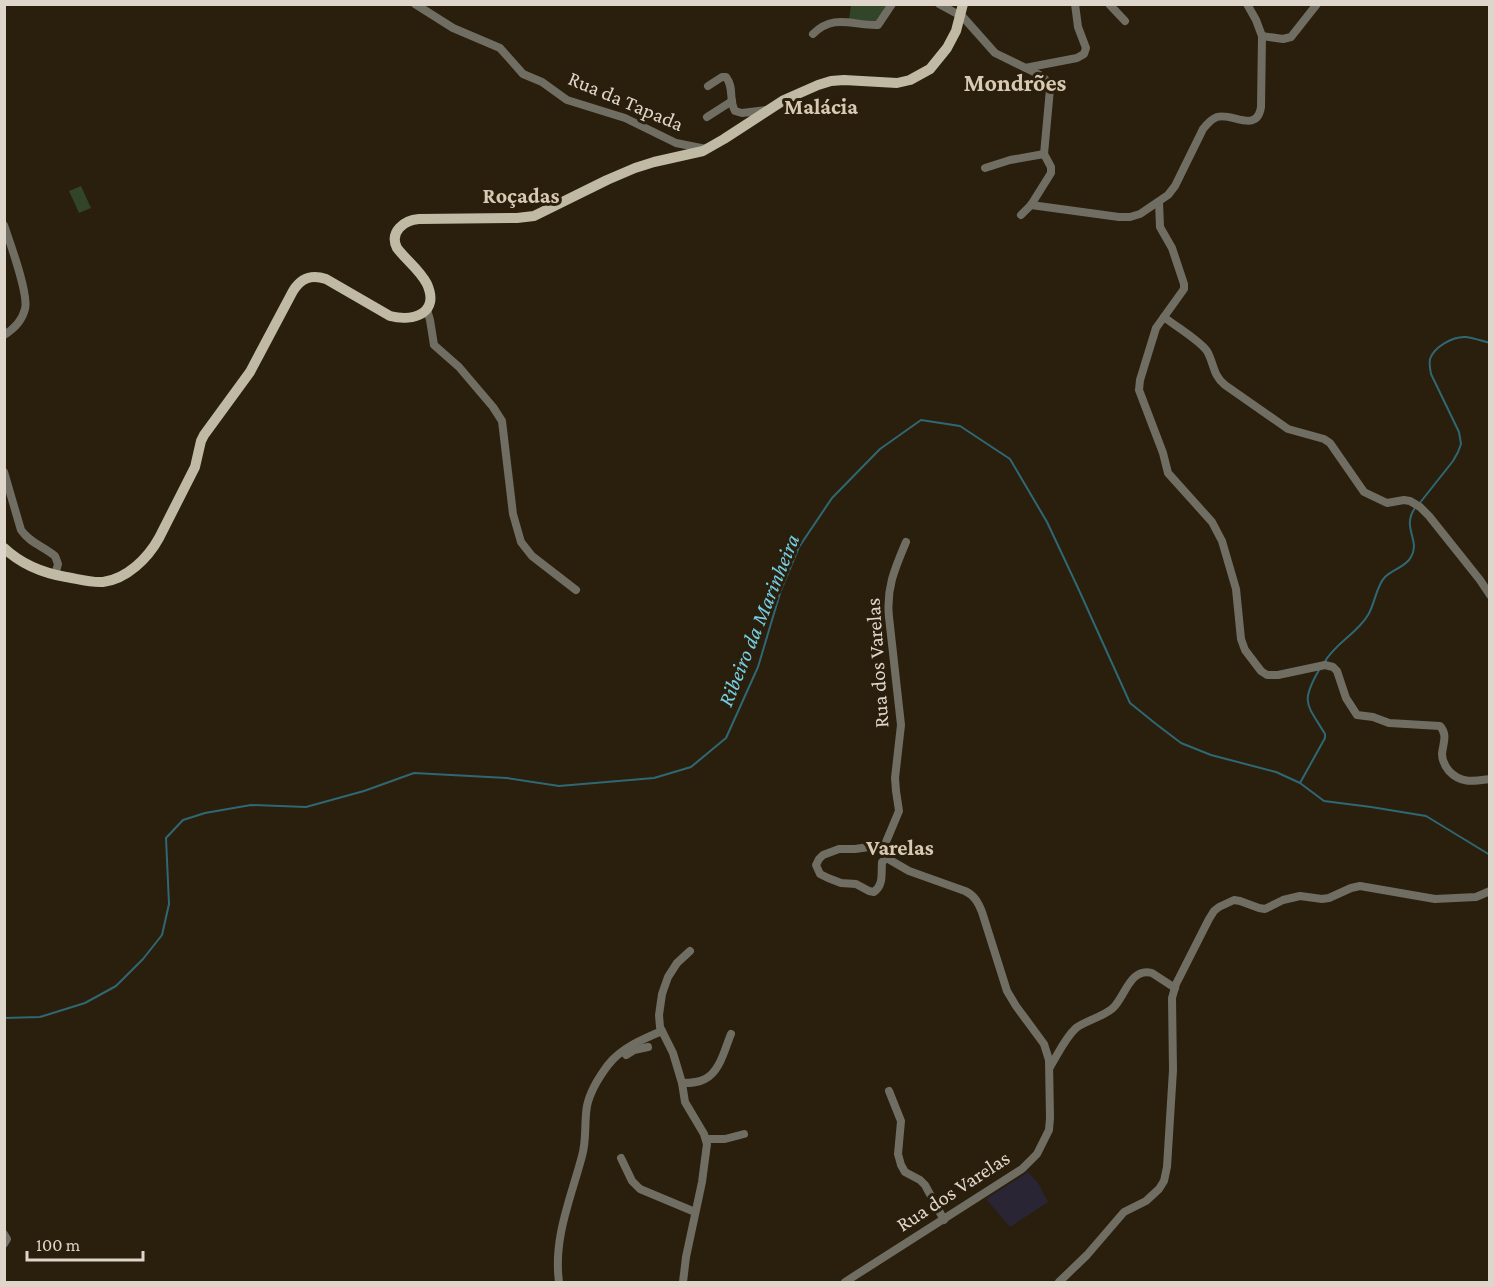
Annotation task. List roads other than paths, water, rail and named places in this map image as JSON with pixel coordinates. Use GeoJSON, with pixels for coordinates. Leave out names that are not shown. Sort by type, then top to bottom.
{"type":"FeatureCollection","features":[{"type":"Feature","properties":{"kind":"main road"},"geometry":{"type":"LineString","coordinates":[[4,548],[29,566],[55,575],[104,582],[128,572],[149,553],[159,537],[193,470],[203,438],[250,372],[293,291],[302,280],[314,276],[326,279],[392,317],[419,315],[427,310],[430,303],[427,284],[394,242],[396,231],[407,221],[531,217],[635,168],[706,149],[795,94],[826,82],[854,80],[897,83],[913,79],[932,67],[945,51],[953,38],[962,10]]}},
{"type":"Feature","properties":{"kind":"street","name":"Rua da Tapada"},"geometry":{"type":"LineString","coordinates":[[415,4],[458,31],[500,48],[523,74],[542,82],[570,102],[625,118],[676,143],[706,149]]}},
{"type":"Feature","properties":{"kind":"street"},"geometry":{"type":"LineString","coordinates":[[813,34],[823,25],[836,22],[877,25],[882,22],[892,4]]}},
{"type":"Feature","properties":{"kind":"street"},"geometry":{"type":"LineString","coordinates":[[939,4],[962,10],[967,20],[992,51],[1044,78],[1050,87],[1044,154],[1051,166],[1051,173],[1031,206],[1021,215]]}},
{"type":"Feature","properties":{"kind":"street"},"geometry":{"type":"LineString","coordinates":[[1025,68],[1077,58],[1085,52],[1075,4]]}},
{"type":"Feature","properties":{"kind":"street"},"geometry":{"type":"LineString","coordinates":[[1109,4],[1125,21]]}},
{"type":"Feature","properties":{"kind":"street"},"geometry":{"type":"LineString","coordinates":[[1031,206],[1126,217],[1140,214],[1168,195],[1175,186],[1201,133],[1210,121],[1215,117],[1223,116],[1248,121],[1258,116],[1261,107],[1262,36],[1257,20],[1247,4]]}},
{"type":"Feature","properties":{"kind":"street"},"geometry":{"type":"LineString","coordinates":[[1262,36],[1283,39],[1291,37],[1317,4]]}},
{"type":"Feature","properties":{"kind":"street"},"geometry":{"type":"LineString","coordinates":[[708,86],[726,77],[731,86],[733,108],[737,112]]}},
{"type":"Feature","properties":{"kind":"street"},"geometry":{"type":"LineString","coordinates":[[707,117],[732,101]]}},
{"type":"Feature","properties":{"kind":"street"},"geometry":{"type":"LineString","coordinates":[[717,111],[768,110]]}},
{"type":"Feature","properties":{"kind":"street"},"geometry":{"type":"LineString","coordinates":[[985,168],[1010,160],[1044,154]]}},
{"type":"Feature","properties":{"kind":"street"},"geometry":{"type":"LineString","coordinates":[[1159,202],[1160,227],[1173,250],[1184,287],[1182,294],[1158,325],[1140,380],[1140,393],[1168,473],[1214,525],[1222,540],[1236,589],[1243,646],[1265,675],[1331,666],[1336,669],[1346,698],[1357,715],[1373,717],[1389,723],[1440,726],[1445,736],[1443,760],[1452,774],[1465,781],[1490,779]]}},
{"type":"Feature","properties":{"kind":"street"},"geometry":{"type":"LineString","coordinates":[[4,225],[26,303],[25,312],[20,321],[4,335]]}},
{"type":"Feature","properties":{"kind":"street"},"geometry":{"type":"LineString","coordinates":[[427,310],[434,345],[459,367],[502,421],[513,514],[521,542],[530,553],[576,590]]}},
{"type":"Feature","properties":{"kind":"street"},"geometry":{"type":"LineString","coordinates":[[1164,317],[1204,348],[1216,375],[1223,384],[1288,429],[1330,443],[1364,492],[1387,503],[1404,500],[1418,505],[1430,516],[1490,595]]}},
{"type":"Feature","properties":{"kind":"street"},"geometry":{"type":"LineString","coordinates":[[4,472],[21,530],[28,539],[55,556],[58,562],[55,575]]}},
{"type":"Feature","properties":{"kind":"street","name":"Rua dos Varelas"},"geometry":{"type":"LineString","coordinates":[[885,846],[899,811],[895,778],[901,725],[889,617],[889,593],[892,577],[906,542]]}},
{"type":"Feature","properties":{"kind":"street"},"geometry":{"type":"LineString","coordinates":[[885,846],[888,857],[882,862],[881,881],[878,890],[874,892],[856,884],[833,881],[820,874],[816,868],[816,863],[820,858],[834,851],[885,846]]}},
{"type":"Feature","properties":{"kind":"street","name":"Rua dos Varelas"},"geometry":{"type":"LineString","coordinates":[[845,1282],[1022,1169],[1037,1154],[1047,1137],[1050,1124],[1048,1054],[1044,1044],[1007,991],[982,912],[976,900],[964,891],[909,871],[888,857]]}},
{"type":"Feature","properties":{"kind":"street"},"geometry":{"type":"LineString","coordinates":[[1059,1282],[1087,1255],[1124,1212],[1148,1199],[1159,1189],[1164,1180],[1167,1167],[1173,1070],[1171,1005],[1175,988],[1211,915],[1219,907],[1232,901],[1240,901],[1265,909],[1285,899],[1302,896],[1326,899],[1351,888],[1363,886],[1435,899],[1476,897],[1490,891]]}},
{"type":"Feature","properties":{"kind":"street"},"geometry":{"type":"LineString","coordinates":[[683,1282],[707,1147],[706,1139],[687,1106],[673,1053],[660,1027],[660,1003],[669,975],[677,963],[690,951]]}},
{"type":"Feature","properties":{"kind":"street"},"geometry":{"type":"LineString","coordinates":[[1050,1067],[1073,1031],[1114,1007],[1127,986],[1139,974],[1152,973],[1175,988]]}},
{"type":"Feature","properties":{"kind":"street"},"geometry":{"type":"LineString","coordinates":[[559,1282],[560,1234],[583,1153],[588,1101],[598,1079],[609,1063],[622,1051],[662,1031]]}},
{"type":"Feature","properties":{"kind":"street"},"geometry":{"type":"LineString","coordinates":[[682,1083],[699,1082],[711,1075],[718,1065],[731,1034]]}},
{"type":"Feature","properties":{"kind":"street"},"geometry":{"type":"LineString","coordinates":[[598,1079],[605,1070],[628,1053],[648,1047]]}},
{"type":"Feature","properties":{"kind":"street"},"geometry":{"type":"LineString","coordinates":[[889,1091],[901,1121],[898,1154],[901,1165],[905,1172],[923,1182],[944,1220]]}},
{"type":"Feature","properties":{"kind":"street"},"geometry":{"type":"LineString","coordinates":[[706,1139],[725,1139],[744,1134]]}},
{"type":"Feature","properties":{"kind":"street"},"geometry":{"type":"LineString","coordinates":[[621,1158],[632,1181],[640,1189],[695,1212]]}},
{"type":"Feature","properties":{"kind":"street"},"geometry":{"type":"LineString","coordinates":[[4,1234],[7,1239],[4,1244]]}},
{"type":"Feature","properties":{"kind":"waterway"},"geometry":{"type":"LineString","coordinates":[[1419,504],[1453,461],[1461,444],[1459,432],[1431,374],[1430,359],[1435,350],[1455,338],[1466,337],[1490,343]]}},
{"type":"Feature","properties":{"kind":"waterway","name":"Ribeiro da Marinheira"},"geometry":{"type":"LineString","coordinates":[[4,1018],[40,1017],[85,1003],[116,986],[143,959],[162,935],[169,904],[166,838],[183,820],[205,813],[251,805],[306,807],[364,791],[414,773],[507,778],[559,786],[654,778],[691,767],[726,738],[758,667],[781,590],[799,547],[832,498],[880,449],[921,420],[960,426],[1010,459],[1047,522],[1130,703],[1156,724],[1181,743],[1211,755],[1276,772],[1300,783],[1324,801],[1426,816],[1490,855]]}},
{"type":"Feature","properties":{"kind":"waterway"},"geometry":{"type":"LineString","coordinates":[[1324,663],[1363,622],[1385,577],[1411,557],[1414,545],[1410,522],[1415,508]]}},
{"type":"Feature","properties":{"kind":"waterway"},"geometry":{"type":"LineString","coordinates":[[1300,783],[1325,738],[1308,703],[1309,690],[1319,670]]}},
{"type":"Feature","properties":{"kind":"district","name":"Mondrões"},"geometry":{"type":"Point","coordinates":[1015,83]}},
{"type":"Feature","properties":{"kind":"district","name":"Malácia"},"geometry":{"type":"Point","coordinates":[821,106]}},
{"type":"Feature","properties":{"kind":"district","name":"Roçadas"},"geometry":{"type":"Point","coordinates":[521,195]}},
{"type":"Feature","properties":{"kind":"district","name":"Varelas"},"geometry":{"type":"Point","coordinates":[900,847]}}]}
